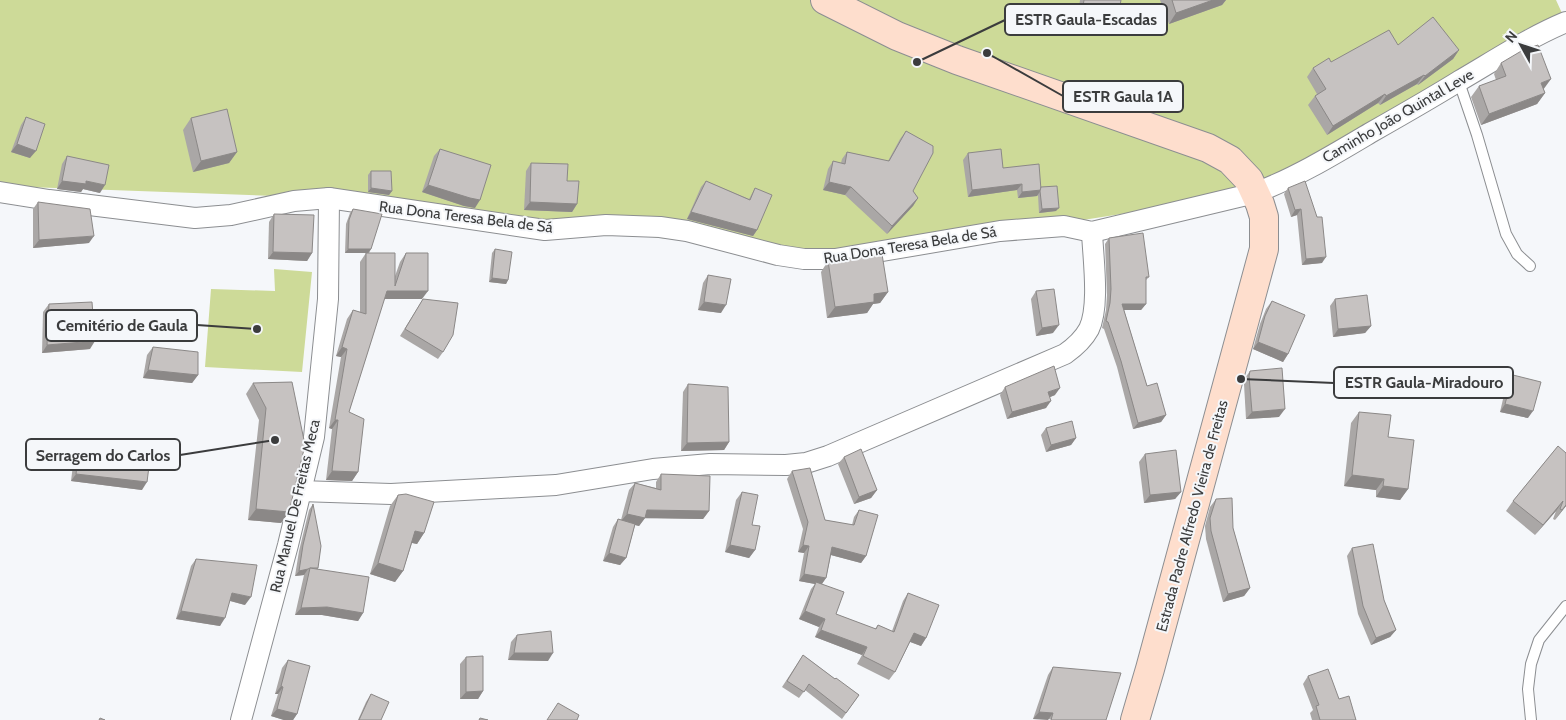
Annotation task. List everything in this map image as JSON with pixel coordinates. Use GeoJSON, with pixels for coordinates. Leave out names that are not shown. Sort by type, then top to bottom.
{"type":"FeatureCollection","features":[{"type":"Feature","properties":{"kind":"main road","name":"Estrada Padre Alfredo Vieira de Freitas"},"geometry":{"type":"LineString","coordinates":[[825,0],[897,36],[957,60],[1208,148],[1230,160],[1249,180],[1264,217],[1264,248],[1156,650],[1135,720]]}},
{"type":"Feature","properties":{"kind":"street","name":"Caminho João Quintal Leve"},"geometry":{"type":"LineString","coordinates":[[1255,194],[1278,184],[1347,147],[1532,37],[1566,22]]}},
{"type":"Feature","properties":{"kind":"street","name":"Rua Dona Teresa Bela de Sá"},"geometry":{"type":"LineString","coordinates":[[0,192],[195,218],[231,215],[294,200],[329,198],[545,230],[606,225],[660,227],[687,231],[778,255],[804,259],[835,259],[1000,231],[1064,226],[1092,232],[1255,194]]}},
{"type":"Feature","properties":{"kind":"street","name":"Rua Manuel De Freitas Meca"},"geometry":{"type":"LineString","coordinates":[[241,720],[288,546],[314,437],[320,393],[328,299],[329,198]]}},
{"type":"Feature","properties":{"kind":"street"},"geometry":{"type":"LineString","coordinates":[[300,491],[391,494],[556,485],[653,469],[710,464],[786,465],[806,463],[828,456],[1065,354],[1079,344],[1089,328],[1095,307],[1092,232]]}},
{"type":"Feature","properties":{"kind":"lane"},"geometry":{"type":"LineString","coordinates":[[1458,82],[1478,135],[1506,234],[1517,254],[1530,266]]}},
{"type":"Feature","properties":{"kind":"lane"},"geometry":{"type":"LineString","coordinates":[[1531,720],[1528,689],[1531,664],[1539,640],[1566,606]]}},
{"type":"Feature","properties":{"kind":"green space"},"geometry":{"type":"Polygon","coordinates":[[[0,0],[1556,0],[1566,22],[1255,193],[835,259],[329,198],[0,186],[0,0]]]}},
{"type":"Feature","properties":{"kind":"green space"},"geometry":{"type":"Polygon","coordinates":[[[274,269],[312,272],[302,372],[205,367],[211,289],[275,291],[274,269]]]}},
{"type":"Feature","properties":{"kind":"building"},"geometry":{"type":"Polygon","coordinates":[[[1084,0],[1121,0],[1119,11],[1083,6],[1084,0]]]}},
{"type":"Feature","properties":{"kind":"building"},"geometry":{"type":"Polygon","coordinates":[[[1172,0],[1213,0],[1176,13],[1172,0]]]}},
{"type":"Feature","properties":{"kind":"building"},"geometry":{"type":"Polygon","coordinates":[[[1433,17],[1459,50],[1425,76],[1386,96],[1385,94],[1333,126],[1315,96],[1326,89],[1313,68],[1329,58],[1331,62],[1389,30],[1398,45],[1433,17]]]}},
{"type":"Feature","properties":{"kind":"building"},"geometry":{"type":"Polygon","coordinates":[[[1538,45],[1551,79],[1541,83],[1545,93],[1489,114],[1479,86],[1506,76],[1501,63],[1523,50],[1538,45]]]}},
{"type":"Feature","properties":{"kind":"building"},"geometry":{"type":"Polygon","coordinates":[[[227,109],[237,152],[201,161],[191,118],[227,109]]]}},
{"type":"Feature","properties":{"kind":"building"},"geometry":{"type":"Polygon","coordinates":[[[26,117],[45,124],[36,151],[17,144],[26,117]]]}},
{"type":"Feature","properties":{"kind":"building"},"geometry":{"type":"Polygon","coordinates":[[[906,131],[933,146],[933,153],[913,191],[918,198],[892,226],[851,187],[829,182],[833,161],[845,164],[847,152],[889,161],[906,131]]]}},
{"type":"Feature","properties":{"kind":"building"},"geometry":{"type":"Polygon","coordinates":[[[440,149],[491,165],[480,200],[428,185],[440,149]]]}},
{"type":"Feature","properties":{"kind":"building"},"geometry":{"type":"Polygon","coordinates":[[[1001,149],[1003,168],[1039,164],[1041,190],[1022,192],[1022,184],[972,190],[968,153],[1001,149]]]}},
{"type":"Feature","properties":{"kind":"building"},"geometry":{"type":"Polygon","coordinates":[[[67,156],[109,165],[105,185],[86,181],[86,184],[62,181],[67,156]]]}},
{"type":"Feature","properties":{"kind":"building"},"geometry":{"type":"Polygon","coordinates":[[[531,163],[568,164],[567,181],[579,181],[577,204],[530,202],[531,163]]]}},
{"type":"Feature","properties":{"kind":"building"},"geometry":{"type":"Polygon","coordinates":[[[371,171],[391,171],[392,191],[371,188],[371,171]]]}},
{"type":"Feature","properties":{"kind":"building"},"geometry":{"type":"Polygon","coordinates":[[[706,181],[750,200],[755,188],[772,195],[757,230],[691,212],[706,181]]]}},
{"type":"Feature","properties":{"kind":"building"},"geometry":{"type":"Polygon","coordinates":[[[1305,181],[1317,217],[1322,217],[1326,257],[1306,259],[1301,209],[1295,210],[1288,188],[1305,181]]]}},
{"type":"Feature","properties":{"kind":"building"},"geometry":{"type":"Polygon","coordinates":[[[1057,186],[1059,208],[1042,209],[1041,187],[1057,186]]]}},
{"type":"Feature","properties":{"kind":"building"},"geometry":{"type":"Polygon","coordinates":[[[38,202],[90,209],[94,236],[39,240],[38,202]]]}},
{"type":"Feature","properties":{"kind":"building"},"geometry":{"type":"Polygon","coordinates":[[[353,209],[382,214],[371,249],[348,249],[349,220],[353,209]]]}},
{"type":"Feature","properties":{"kind":"building"},"geometry":{"type":"Polygon","coordinates":[[[274,214],[314,215],[312,253],[273,252],[274,214]]]}},
{"type":"Feature","properties":{"kind":"building"},"geometry":{"type":"Polygon","coordinates":[[[1143,233],[1149,277],[1146,277],[1146,304],[1122,304],[1147,386],[1157,383],[1166,415],[1138,423],[1121,361],[1108,322],[1106,321],[1111,289],[1109,238],[1143,233]]]}},
{"type":"Feature","properties":{"kind":"building"},"geometry":{"type":"Polygon","coordinates":[[[495,249],[512,252],[508,280],[492,278],[495,249]]]}},
{"type":"Feature","properties":{"kind":"building"},"geometry":{"type":"Polygon","coordinates":[[[366,253],[395,253],[395,286],[406,253],[428,253],[428,291],[387,291],[349,412],[364,419],[358,472],[332,471],[338,420],[335,420],[347,349],[342,347],[353,310],[366,314],[366,253]]]}},
{"type":"Feature","properties":{"kind":"building"},"geometry":{"type":"Polygon","coordinates":[[[882,254],[888,292],[874,294],[874,302],[835,307],[828,261],[882,254]]]}},
{"type":"Feature","properties":{"kind":"building"},"geometry":{"type":"Polygon","coordinates":[[[708,275],[731,279],[726,305],[704,302],[708,275]]]}},
{"type":"Feature","properties":{"kind":"building"},"geometry":{"type":"Polygon","coordinates":[[[1054,289],[1059,325],[1042,328],[1036,291],[1054,289]]]}},
{"type":"Feature","properties":{"kind":"building"},"geometry":{"type":"Polygon","coordinates":[[[1367,295],[1371,326],[1338,329],[1335,299],[1367,295]]]}},
{"type":"Feature","properties":{"kind":"building"},"geometry":{"type":"Polygon","coordinates":[[[423,299],[458,303],[453,335],[443,352],[405,329],[423,299]]]}},
{"type":"Feature","properties":{"kind":"building"},"geometry":{"type":"Polygon","coordinates":[[[1272,301],[1305,315],[1288,354],[1258,342],[1265,316],[1272,301]]]}},
{"type":"Feature","properties":{"kind":"building"},"geometry":{"type":"Polygon","coordinates":[[[92,302],[95,341],[47,345],[49,304],[92,302]]]}},
{"type":"Feature","properties":{"kind":"building"},"geometry":{"type":"Polygon","coordinates":[[[153,347],[198,352],[198,375],[148,370],[153,347]]]}},
{"type":"Feature","properties":{"kind":"building"},"geometry":{"type":"Polygon","coordinates":[[[1054,366],[1060,388],[1048,392],[1051,401],[1012,412],[1005,387],[1054,366]]]}},
{"type":"Feature","properties":{"kind":"building"},"geometry":{"type":"Polygon","coordinates":[[[1282,368],[1285,409],[1252,412],[1250,371],[1282,368]]]}},
{"type":"Feature","properties":{"kind":"building"},"geometry":{"type":"Polygon","coordinates":[[[1513,375],[1541,382],[1533,411],[1505,404],[1513,375]]]}},
{"type":"Feature","properties":{"kind":"building"},"geometry":{"type":"Polygon","coordinates":[[[292,382],[305,445],[289,512],[256,509],[266,408],[253,383],[292,382]]]}},
{"type":"Feature","properties":{"kind":"building"},"geometry":{"type":"Polygon","coordinates":[[[688,384],[728,387],[729,442],[687,443],[688,384]]]}},
{"type":"Feature","properties":{"kind":"building"},"geometry":{"type":"Polygon","coordinates":[[[1359,412],[1391,415],[1388,437],[1414,440],[1408,489],[1383,486],[1384,479],[1352,475],[1359,412]]]}},
{"type":"Feature","properties":{"kind":"building"},"geometry":{"type":"Polygon","coordinates":[[[1072,421],[1076,438],[1051,445],[1046,428],[1072,421]]]}},
{"type":"Feature","properties":{"kind":"building"},"geometry":{"type":"Polygon","coordinates":[[[135,441],[152,443],[147,482],[76,474],[78,457],[117,461],[118,454],[133,455],[135,441]]]}},
{"type":"Feature","properties":{"kind":"building"},"geometry":{"type":"Polygon","coordinates":[[[1558,446],[1566,453],[1566,505],[1562,510],[1560,509],[1563,501],[1543,525],[1513,501],[1558,446]]]}},
{"type":"Feature","properties":{"kind":"building"},"geometry":{"type":"Polygon","coordinates":[[[861,449],[877,490],[859,497],[844,457],[861,449]]]}},
{"type":"Feature","properties":{"kind":"building"},"geometry":{"type":"Polygon","coordinates":[[[1176,450],[1181,492],[1150,495],[1145,454],[1176,450]]]}},
{"type":"Feature","properties":{"kind":"building"},"geometry":{"type":"Polygon","coordinates":[[[810,468],[825,520],[854,525],[859,510],[878,515],[866,556],[832,547],[826,578],[804,574],[809,546],[803,545],[808,522],[792,471],[810,468]]]}},
{"type":"Feature","properties":{"kind":"building"},"geometry":{"type":"Polygon","coordinates":[[[661,474],[710,476],[709,511],[647,510],[645,518],[627,514],[635,483],[661,490],[661,474]]]}},
{"type":"Feature","properties":{"kind":"building"},"geometry":{"type":"Polygon","coordinates":[[[742,492],[758,495],[752,525],[760,526],[755,550],[730,545],[742,492]]]}},
{"type":"Feature","properties":{"kind":"building"},"geometry":{"type":"Polygon","coordinates":[[[406,494],[434,502],[424,533],[415,531],[403,571],[378,563],[398,495],[406,494]]]}},
{"type":"Feature","properties":{"kind":"building"},"geometry":{"type":"Polygon","coordinates":[[[1232,498],[1233,528],[1250,588],[1228,594],[1211,531],[1210,518],[1216,499],[1232,498]]]}},
{"type":"Feature","properties":{"kind":"building"},"geometry":{"type":"Polygon","coordinates":[[[313,504],[321,546],[318,568],[299,571],[303,545],[313,504]]]}},
{"type":"Feature","properties":{"kind":"building"},"geometry":{"type":"Polygon","coordinates":[[[618,519],[635,524],[626,558],[609,553],[618,519]]]}},
{"type":"Feature","properties":{"kind":"building"},"geometry":{"type":"Polygon","coordinates":[[[1373,544],[1384,600],[1396,630],[1376,638],[1363,606],[1352,548],[1373,544]]]}},
{"type":"Feature","properties":{"kind":"building"},"geometry":{"type":"Polygon","coordinates":[[[196,559],[257,565],[251,597],[232,593],[225,618],[181,611],[196,559]]]}},
{"type":"Feature","properties":{"kind":"building"},"geometry":{"type":"Polygon","coordinates":[[[310,568],[369,577],[363,613],[327,607],[301,608],[310,568]]]}},
{"type":"Feature","properties":{"kind":"building"},"geometry":{"type":"Polygon","coordinates":[[[816,582],[844,592],[836,614],[876,629],[878,625],[894,632],[908,593],[939,605],[926,638],[914,633],[895,672],[863,656],[867,647],[821,630],[825,619],[805,611],[816,582]]]}},
{"type":"Feature","properties":{"kind":"building"},"geometry":{"type":"Polygon","coordinates":[[[551,631],[553,653],[514,653],[517,635],[551,631]]]}},
{"type":"Feature","properties":{"kind":"building"},"geometry":{"type":"Polygon","coordinates":[[[803,655],[859,695],[846,713],[809,684],[804,692],[787,681],[803,655]]]}},
{"type":"Feature","properties":{"kind":"building"},"geometry":{"type":"Polygon","coordinates":[[[483,656],[483,691],[466,692],[466,657],[483,656]]]}},
{"type":"Feature","properties":{"kind":"building"},"geometry":{"type":"Polygon","coordinates":[[[288,660],[310,666],[297,714],[277,709],[288,660]]]}},
{"type":"Feature","properties":{"kind":"building"},"geometry":{"type":"Polygon","coordinates":[[[1053,667],[1121,673],[1106,720],[1051,720],[1053,713],[1039,712],[1053,667]]]}},
{"type":"Feature","properties":{"kind":"building"},"geometry":{"type":"Polygon","coordinates":[[[1328,669],[1339,699],[1349,696],[1356,720],[1320,720],[1316,706],[1319,705],[1308,676],[1328,669]]]}},
{"type":"Feature","properties":{"kind":"building"},"geometry":{"type":"Polygon","coordinates":[[[371,694],[389,702],[381,720],[359,720],[371,694]]]}},
{"type":"Feature","properties":{"kind":"building"},"geometry":{"type":"Polygon","coordinates":[[[558,703],[579,715],[577,720],[547,720],[558,703]]]}},
{"type":"Feature","properties":{"kind":"place","name":"ESTR Gaula 1A"},"geometry":{"type":"Point","coordinates":[987,53]}},
{"type":"Feature","properties":{"kind":"place","name":"ESTR Gaula-Escadas"},"geometry":{"type":"Point","coordinates":[917,62]}},
{"type":"Feature","properties":{"kind":"place","name":"Cemitério de Gaula"},"geometry":{"type":"Point","coordinates":[257,329]}},
{"type":"Feature","properties":{"kind":"place","name":"ESTR Gaula-Miradouro"},"geometry":{"type":"Point","coordinates":[1241,379]}},
{"type":"Feature","properties":{"kind":"place","name":"Serragem do Carlos"},"geometry":{"type":"Point","coordinates":[275,440]}}]}
